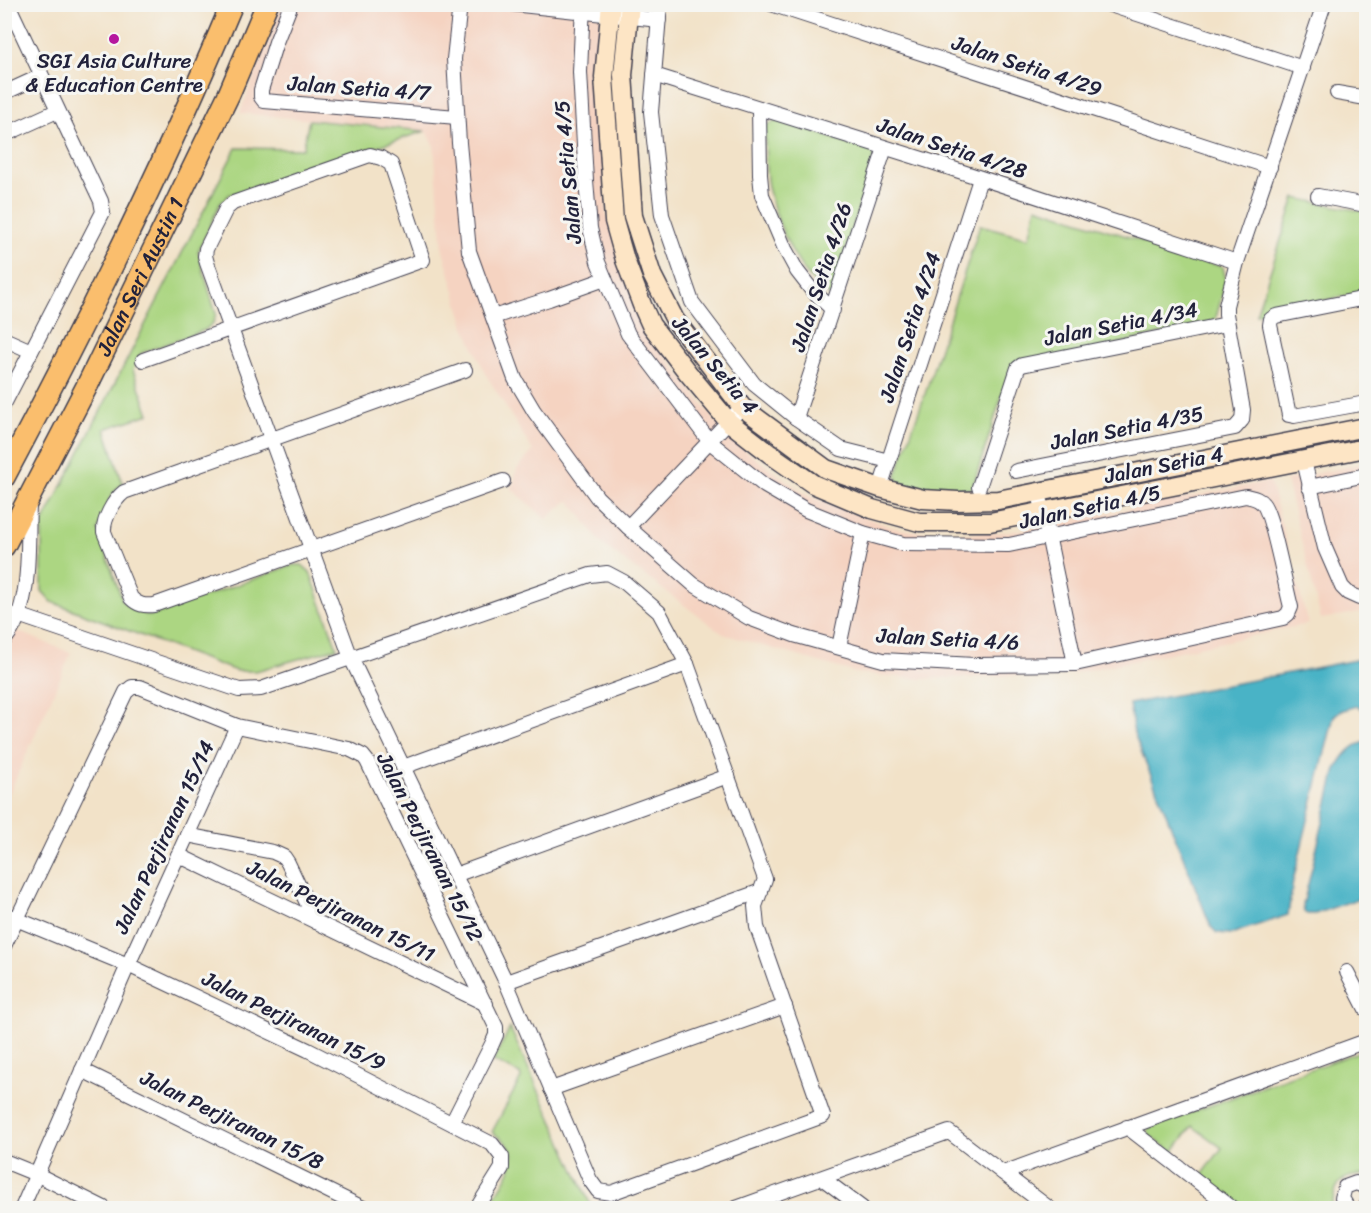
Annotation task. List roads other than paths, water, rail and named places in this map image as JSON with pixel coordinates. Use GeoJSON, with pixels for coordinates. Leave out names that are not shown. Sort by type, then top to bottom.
{"type":"FeatureCollection","features":[{"type":"Feature","properties":{"kind":"main road","name":"Jalan Seri Austin 1"},"geometry":{"type":"LineString","coordinates":[[4,477],[62,369],[185,112],[232,4]]}},
{"type":"Feature","properties":{"kind":"main road","name":"Jalan Seri Austin 1"},"geometry":{"type":"LineString","coordinates":[[4,546],[88,384],[229,94],[267,4]]}},
{"type":"Feature","properties":{"kind":"street"},"geometry":{"type":"LineString","coordinates":[[4,404],[103,212],[101,201],[8,4]]}},
{"type":"Feature","properties":{"kind":"street","name":"Jalan Setia 4/7"},"geometry":{"type":"LineString","coordinates":[[291,4],[276,42],[261,97],[264,101],[457,117]]}},
{"type":"Feature","properties":{"kind":"street","name":"Jalan Setia 4/6"},"geometry":{"type":"LineString","coordinates":[[460,4],[454,59],[469,251],[515,379],[534,411],[597,497],[693,584],[749,618],[794,635],[883,660],[974,665],[1075,664],[1283,618],[1288,614],[1291,607],[1276,544],[1265,506],[1256,498]]}},
{"type":"Feature","properties":{"kind":"street"},"geometry":{"type":"LineString","coordinates":[[512,4],[630,10],[659,20]]}},
{"type":"Feature","properties":{"kind":"street"},"geometry":{"type":"LineString","coordinates":[[660,4],[651,112],[662,215],[692,302],[754,384],[796,418],[841,449],[889,461]]}},
{"type":"Feature","properties":{"kind":"street","name":"Jalan Setia 4/29"},"geometry":{"type":"LineString","coordinates":[[771,4],[1270,167]]}},
{"type":"Feature","properties":{"kind":"street"},"geometry":{"type":"LineString","coordinates":[[1107,4],[1303,68]]}},
{"type":"Feature","properties":{"kind":"street"},"geometry":{"type":"LineString","coordinates":[[1227,324],[1226,306],[1237,262],[1324,4]]}},
{"type":"Feature","properties":{"kind":"street","name":"Jalan Setia 4/5"},"geometry":{"type":"LineString","coordinates":[[583,8],[580,72],[590,228],[598,262],[628,334],[710,442],[765,486],[806,510],[863,533],[903,544],[1009,545],[1246,496],[1256,498]]}},
{"type":"Feature","properties":{"kind":"street","name":"Jalan Setia 4"},"geometry":{"type":"LineString","coordinates":[[610,9],[604,77],[614,221],[625,260],[651,325],[729,422],[813,484],[873,509],[919,522],[990,522],[1366,448]]}},
{"type":"Feature","properties":{"kind":"street","name":"Jalan Setia 4"},"geometry":{"type":"LineString","coordinates":[[630,10],[623,75],[633,216],[652,275],[675,320],[741,407],[826,469],[880,488],[923,499],[998,500],[1366,427]]}},
{"type":"Feature","properties":{"kind":"street","name":"Jalan Setia 4/28"},"geometry":{"type":"LineString","coordinates":[[654,75],[1237,262]]}},
{"type":"Feature","properties":{"kind":"street"},"geometry":{"type":"LineString","coordinates":[[4,93],[41,76]]}},
{"type":"Feature","properties":{"kind":"street"},"geometry":{"type":"LineString","coordinates":[[1337,93],[1366,98]]}},
{"type":"Feature","properties":{"kind":"street"},"geometry":{"type":"LineString","coordinates":[[759,108],[759,175],[762,195],[797,271],[811,289],[833,310]]}},
{"type":"Feature","properties":{"kind":"street"},"geometry":{"type":"LineString","coordinates":[[4,135],[57,111]]}},
{"type":"Feature","properties":{"kind":"street","name":"Jalan Setia 4/26"},"geometry":{"type":"LineString","coordinates":[[796,418],[885,148]]}},
{"type":"Feature","properties":{"kind":"street"},"geometry":{"type":"LineString","coordinates":[[18,615],[240,690],[261,689],[351,658],[590,575],[607,573],[624,582],[659,612],[687,664],[765,879],[755,906],[757,927],[823,1116],[611,1192],[598,1191],[590,1180],[506,982],[351,658],[231,329],[205,256],[206,249],[226,209],[234,203],[370,155],[391,164],[423,260],[231,329],[143,360]]}},
{"type":"Feature","properties":{"kind":"street","name":"Jalan Setia 4/24"},"geometry":{"type":"LineString","coordinates":[[880,488],[980,179]]}},
{"type":"Feature","properties":{"kind":"street"},"geometry":{"type":"LineString","coordinates":[[1318,196],[1366,205]]}},
{"type":"Feature","properties":{"kind":"street"},"geometry":{"type":"LineString","coordinates":[[493,317],[605,279]]}},
{"type":"Feature","properties":{"kind":"street"},"geometry":{"type":"LineString","coordinates":[[1366,298],[1276,316],[1271,319],[1270,325],[1289,415],[1294,417],[1366,402]]}},
{"type":"Feature","properties":{"kind":"street","name":"Jalan Setia 4/34"},"geometry":{"type":"LineString","coordinates":[[979,487],[1016,372],[1022,365],[1227,324]]}},
{"type":"Feature","properties":{"kind":"street","name":"Jalan Setia 4/35"},"geometry":{"type":"LineString","coordinates":[[1016,471],[1235,428],[1242,420],[1243,410],[1227,324]]}},
{"type":"Feature","properties":{"kind":"street"},"geometry":{"type":"LineString","coordinates":[[4,339],[31,351]]}},
{"type":"Feature","properties":{"kind":"street"},"geometry":{"type":"LineString","coordinates":[[465,370],[124,492],[119,496],[104,524],[104,532],[131,598],[136,603],[146,606],[312,551],[503,481]]}},
{"type":"Feature","properties":{"kind":"street"},"geometry":{"type":"LineString","coordinates":[[628,527],[741,407]]}},
{"type":"Feature","properties":{"kind":"street"},"geometry":{"type":"LineString","coordinates":[[1304,461],[1325,548],[1342,587],[1359,598],[1366,597]]}},
{"type":"Feature","properties":{"kind":"street"},"geometry":{"type":"LineString","coordinates":[[1309,487],[1366,475]]}},
{"type":"Feature","properties":{"kind":"street"},"geometry":{"type":"LineString","coordinates":[[1039,492],[1075,664]]}},
{"type":"Feature","properties":{"kind":"street"},"geometry":{"type":"LineString","coordinates":[[4,640],[18,615],[25,593],[29,498]]}},
{"type":"Feature","properties":{"kind":"street"},"geometry":{"type":"LineString","coordinates":[[839,647],[863,533]]}},
{"type":"Feature","properties":{"kind":"street"},"geometry":{"type":"LineString","coordinates":[[403,767],[687,664]]}},
{"type":"Feature","properties":{"kind":"street","name":"Jalan Perjiranan 15/12"},"geometry":{"type":"LineString","coordinates":[[10,916],[126,692],[132,687],[140,687],[237,726],[349,749],[363,756],[486,1004]]}},
{"type":"Feature","properties":{"kind":"street","name":"Jalan Perjiranan 15/14"},"geometry":{"type":"LineString","coordinates":[[22,1209],[128,965],[237,726]]}},
{"type":"Feature","properties":{"kind":"street"},"geometry":{"type":"LineString","coordinates":[[455,875],[728,776]]}},
{"type":"Feature","properties":{"kind":"street"},"geometry":{"type":"LineString","coordinates":[[188,835],[273,852],[284,857],[316,922]]}},
{"type":"Feature","properties":{"kind":"street","name":"Jalan Perjiranan 15/11"},"geometry":{"type":"LineString","coordinates":[[178,855],[486,1004]]}},
{"type":"Feature","properties":{"kind":"street"},"geometry":{"type":"LineString","coordinates":[[506,982],[761,891]]}},
{"type":"Feature","properties":{"kind":"street"},"geometry":{"type":"LineString","coordinates":[[4,946],[10,916]]}},
{"type":"Feature","properties":{"kind":"street","name":"Jalan Perjiranan 15/9"},"geometry":{"type":"LineString","coordinates":[[10,916],[128,965],[308,1050],[492,1144],[502,1157],[502,1168],[477,1209]]}},
{"type":"Feature","properties":{"kind":"street"},"geometry":{"type":"LineString","coordinates":[[1347,972],[1366,1009]]}},
{"type":"Feature","properties":{"kind":"street"},"geometry":{"type":"LineString","coordinates":[[452,1123],[496,1035],[496,1027],[486,1004]]}},
{"type":"Feature","properties":{"kind":"street"},"geometry":{"type":"LineString","coordinates":[[551,1089],[785,1006]]}},
{"type":"Feature","properties":{"kind":"street"},"geometry":{"type":"LineString","coordinates":[[1003,1173],[1366,1041]]}},
{"type":"Feature","properties":{"kind":"street","name":"Jalan Perjiranan 15/8"},"geometry":{"type":"LineString","coordinates":[[82,1070],[363,1209]]}},
{"type":"Feature","properties":{"kind":"street"},"geometry":{"type":"LineString","coordinates":[[1127,1127],[1232,1209]]}},
{"type":"Feature","properties":{"kind":"street"},"geometry":{"type":"LineString","coordinates":[[736,1209],[949,1132],[1049,1209]]}},
{"type":"Feature","properties":{"kind":"street"},"geometry":{"type":"LineString","coordinates":[[4,1161],[36,1174],[104,1209]]}},
{"type":"Feature","properties":{"kind":"street"},"geometry":{"type":"LineString","coordinates":[[822,1178],[862,1209]]}},
{"type":"Feature","properties":{"kind":"street"},"geometry":{"type":"LineString","coordinates":[[1346,1208],[1342,1198],[1345,1187],[1356,1183],[1366,1188]]}},
{"type":"Feature","properties":{"kind":"water"},"geometry":{"type":"Polygon","coordinates":[[[1366,658],[1366,711],[1357,706],[1340,711],[1334,716],[1293,881],[1288,915],[1231,934],[1217,933],[1211,927],[1134,733],[1129,704],[1366,658]]]}},
{"type":"Feature","properties":{"kind":"water"},"geometry":{"type":"Polygon","coordinates":[[[1366,742],[1366,896],[1315,914],[1307,914],[1304,912],[1303,905],[1336,769],[1348,751],[1366,742]]]}},
{"type":"Feature","properties":{"kind":"place","name":"SGI Asia Culture & Education Centre"},"geometry":{"type":"Point","coordinates":[114,39]}}]}
